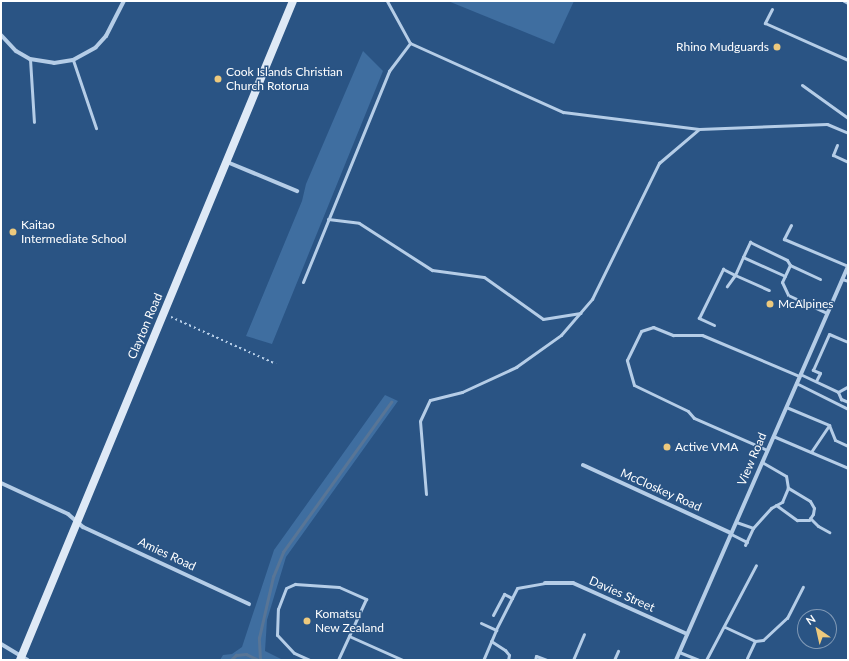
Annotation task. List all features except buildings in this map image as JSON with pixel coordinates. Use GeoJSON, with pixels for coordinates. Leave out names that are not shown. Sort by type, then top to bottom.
{"type":"FeatureCollection","features":[{"type":"Feature","properties":{"kind":"main road","name":"Clayton Road"},"geometry":{"type":"LineString","coordinates":[[23,658],[77,521],[293,1]]}},
{"type":"Feature","properties":{"kind":"street"},"geometry":{"type":"LineString","coordinates":[[1,35],[16,51],[30,59],[54,62],[73,60],[96,47],[106,36],[124,1]]}},
{"type":"Feature","properties":{"kind":"street"},"geometry":{"type":"LineString","coordinates":[[227,162],[297,191]]}},
{"type":"Feature","properties":{"kind":"street","name":"View Road"},"geometry":{"type":"LineString","coordinates":[[676,660],[848,266]]}},
{"type":"Feature","properties":{"kind":"street","name":"McCloskey Road"},"geometry":{"type":"LineString","coordinates":[[583,466],[731,534]]}},
{"type":"Feature","properties":{"kind":"street","name":"Amies Road"},"geometry":{"type":"LineString","coordinates":[[1,483],[68,514],[83,527],[249,604]]}},
{"type":"Feature","properties":{"kind":"street","name":"Davies Street"},"geometry":{"type":"LineString","coordinates":[[546,583],[573,583],[687,634]]}},
{"type":"Feature","properties":{"kind":"street"},"geometry":{"type":"LineString","coordinates":[[1,644],[23,658]]}},
{"type":"Feature","properties":{"kind":"lane"},"geometry":{"type":"LineString","coordinates":[[387,1],[410,43],[563,112],[699,129],[827,124],[848,133]]}},
{"type":"Feature","properties":{"kind":"lane"},"geometry":{"type":"LineString","coordinates":[[844,1],[848,3]]}},
{"type":"Feature","properties":{"kind":"lane"},"geometry":{"type":"LineString","coordinates":[[772,9],[765,23],[848,60]]}},
{"type":"Feature","properties":{"kind":"lane"},"geometry":{"type":"LineString","coordinates":[[302,282],[389,71],[410,43]]}},
{"type":"Feature","properties":{"kind":"lane"},"geometry":{"type":"LineString","coordinates":[[30,59],[34,122]]}},
{"type":"Feature","properties":{"kind":"lane"},"geometry":{"type":"LineString","coordinates":[[73,60],[96,128]]}},
{"type":"Feature","properties":{"kind":"lane"},"geometry":{"type":"LineString","coordinates":[[802,85],[848,118]]}},
{"type":"Feature","properties":{"kind":"lane"},"geometry":{"type":"LineString","coordinates":[[426,494],[420,421],[430,400],[462,392],[516,367],[561,335],[592,299],[659,163],[699,129]]}},
{"type":"Feature","properties":{"kind":"lane"},"geometry":{"type":"LineString","coordinates":[[837,145],[833,154],[848,162]]}},
{"type":"Feature","properties":{"kind":"lane"},"geometry":{"type":"LineString","coordinates":[[328,219],[359,223],[432,270],[484,277],[543,318],[581,312]]}},
{"type":"Feature","properties":{"kind":"lane"},"geometry":{"type":"LineString","coordinates":[[791,225],[784,239],[848,266]]}},
{"type":"Feature","properties":{"kind":"lane"},"geometry":{"type":"LineString","coordinates":[[727,286],[735,275],[750,242],[786,260],[790,266],[820,279]]}},
{"type":"Feature","properties":{"kind":"lane"},"geometry":{"type":"LineString","coordinates":[[743,257],[785,276]]}},
{"type":"Feature","properties":{"kind":"lane"},"geometry":{"type":"LineString","coordinates":[[790,266],[782,282],[788,295],[827,313]]}},
{"type":"Feature","properties":{"kind":"lane"},"geometry":{"type":"LineString","coordinates":[[714,325],[699,318],[723,269],[769,290]]}},
{"type":"Feature","properties":{"kind":"lane"},"geometry":{"type":"LineString","coordinates":[[842,279],[848,281]]}},
{"type":"Feature","properties":{"kind":"lane"},"geometry":{"type":"LineString","coordinates":[[767,450],[694,418],[688,411],[634,385],[627,360],[641,331],[653,327],[673,335],[702,335],[816,381],[838,392],[841,399],[848,402]]}},
{"type":"Feature","properties":{"kind":"lane"},"geometry":{"type":"LineString","coordinates":[[820,330],[848,342]]}},
{"type":"Feature","properties":{"kind":"lane"},"geometry":{"type":"LineString","coordinates":[[816,381],[820,373],[813,370],[829,334]]}},
{"type":"Feature","properties":{"kind":"lane"},"geometry":{"type":"LineString","coordinates":[[796,383],[848,410]]}},
{"type":"Feature","properties":{"kind":"lane"},"geometry":{"type":"LineString","coordinates":[[838,392],[847,387]]}},
{"type":"Feature","properties":{"kind":"lane"},"geometry":{"type":"LineString","coordinates":[[786,407],[829,425],[835,440],[848,446]]}},
{"type":"Feature","properties":{"kind":"lane"},"geometry":{"type":"LineString","coordinates":[[811,452],[829,425]]}},
{"type":"Feature","properties":{"kind":"lane"},"geometry":{"type":"LineString","coordinates":[[773,436],[848,468]]}},
{"type":"Feature","properties":{"kind":"lane"},"geometry":{"type":"LineString","coordinates":[[731,534],[746,543],[753,528],[776,505],[782,502],[788,488],[786,476],[762,462]]}},
{"type":"Feature","properties":{"kind":"lane"},"geometry":{"type":"LineString","coordinates":[[788,488],[810,501],[814,508],[810,518]]}},
{"type":"Feature","properties":{"kind":"lane"},"geometry":{"type":"LineString","coordinates":[[776,505],[797,520],[810,518]]}},
{"type":"Feature","properties":{"kind":"lane"},"geometry":{"type":"LineString","coordinates":[[810,518],[818,526],[829,532]]}},
{"type":"Feature","properties":{"kind":"lane"},"geometry":{"type":"LineString","coordinates":[[736,522],[753,528]]}},
{"type":"Feature","properties":{"kind":"lane"},"geometry":{"type":"LineString","coordinates":[[706,660],[725,627],[756,565]]}},
{"type":"Feature","properties":{"kind":"lane"},"geometry":{"type":"LineString","coordinates":[[483,660],[517,588],[546,583]]}},
{"type":"Feature","properties":{"kind":"lane"},"geometry":{"type":"LineString","coordinates":[[310,660],[294,653],[277,635],[278,609],[286,588],[295,584],[339,587],[366,599],[338,660]]}},
{"type":"Feature","properties":{"kind":"lane"},"geometry":{"type":"LineString","coordinates":[[725,627],[755,641],[763,640],[787,618],[803,587]]}},
{"type":"Feature","properties":{"kind":"lane"},"geometry":{"type":"LineString","coordinates":[[493,615],[504,594],[512,598]]}},
{"type":"Feature","properties":{"kind":"lane"},"geometry":{"type":"LineString","coordinates":[[481,623],[496,630]]}},
{"type":"Feature","properties":{"kind":"lane"},"geometry":{"type":"LineString","coordinates":[[573,660],[584,634]]}},
{"type":"Feature","properties":{"kind":"lane"},"geometry":{"type":"LineString","coordinates":[[349,636],[403,660]]}},
{"type":"Feature","properties":{"kind":"lane"},"geometry":{"type":"LineString","coordinates":[[491,641],[505,650],[509,655],[508,660]]}},
{"type":"Feature","properties":{"kind":"lane"},"geometry":{"type":"LineString","coordinates":[[747,658],[755,641]]}},
{"type":"Feature","properties":{"kind":"lane"},"geometry":{"type":"LineString","coordinates":[[614,660],[618,651]]}},
{"type":"Feature","properties":{"kind":"lane"},"geometry":{"type":"LineString","coordinates":[[679,652],[699,660]]}},
{"type":"Feature","properties":{"kind":"lane"},"geometry":{"type":"LineString","coordinates":[[535,660],[536,656],[547,660]]}},
{"type":"Feature","properties":{"kind":"path"},"geometry":{"type":"LineString","coordinates":[[164,314],[276,364]]}},
{"type":"Feature","properties":{"kind":"shaded area"},"geometry":{"type":"Polygon","coordinates":[[[448,1],[574,1],[554,44],[448,1]]]}},
{"type":"Feature","properties":{"kind":"shaded area"},"geometry":{"type":"Polygon","coordinates":[[[363,51],[383,71],[272,344],[246,336],[302,201],[306,184],[363,51]]]}},
{"type":"Feature","properties":{"kind":"shaded area"},"geometry":{"type":"Polygon","coordinates":[[[385,395],[398,401],[286,557],[267,620],[265,651],[283,660],[220,660],[223,655],[232,654],[242,647],[274,550],[385,395]]]}},
{"type":"Feature","properties":{"kind":"waterway"},"geometry":{"type":"LineString","coordinates":[[260,660],[259,638],[273,577],[283,552],[391,402]]}},
{"type":"Feature","properties":{"kind":"waterway"},"geometry":{"type":"LineString","coordinates":[[231,660],[236,655],[246,654],[259,660]]}},
{"type":"Feature","properties":{"kind":"place","name":"Rhino Mudguards"},"geometry":{"type":"Point","coordinates":[777,47]}},
{"type":"Feature","properties":{"kind":"place","name":"Cook Islands Christian Church Rotorua"},"geometry":{"type":"Point","coordinates":[218,79]}},
{"type":"Feature","properties":{"kind":"place","name":"Kaitao Intermediate School"},"geometry":{"type":"Point","coordinates":[13,232]}},
{"type":"Feature","properties":{"kind":"place","name":"McAlpines"},"geometry":{"type":"Point","coordinates":[770,304]}},
{"type":"Feature","properties":{"kind":"place","name":"Active VMA"},"geometry":{"type":"Point","coordinates":[667,447]}},
{"type":"Feature","properties":{"kind":"place","name":"Komatsu New Zealand"},"geometry":{"type":"Point","coordinates":[307,621]}}]}
